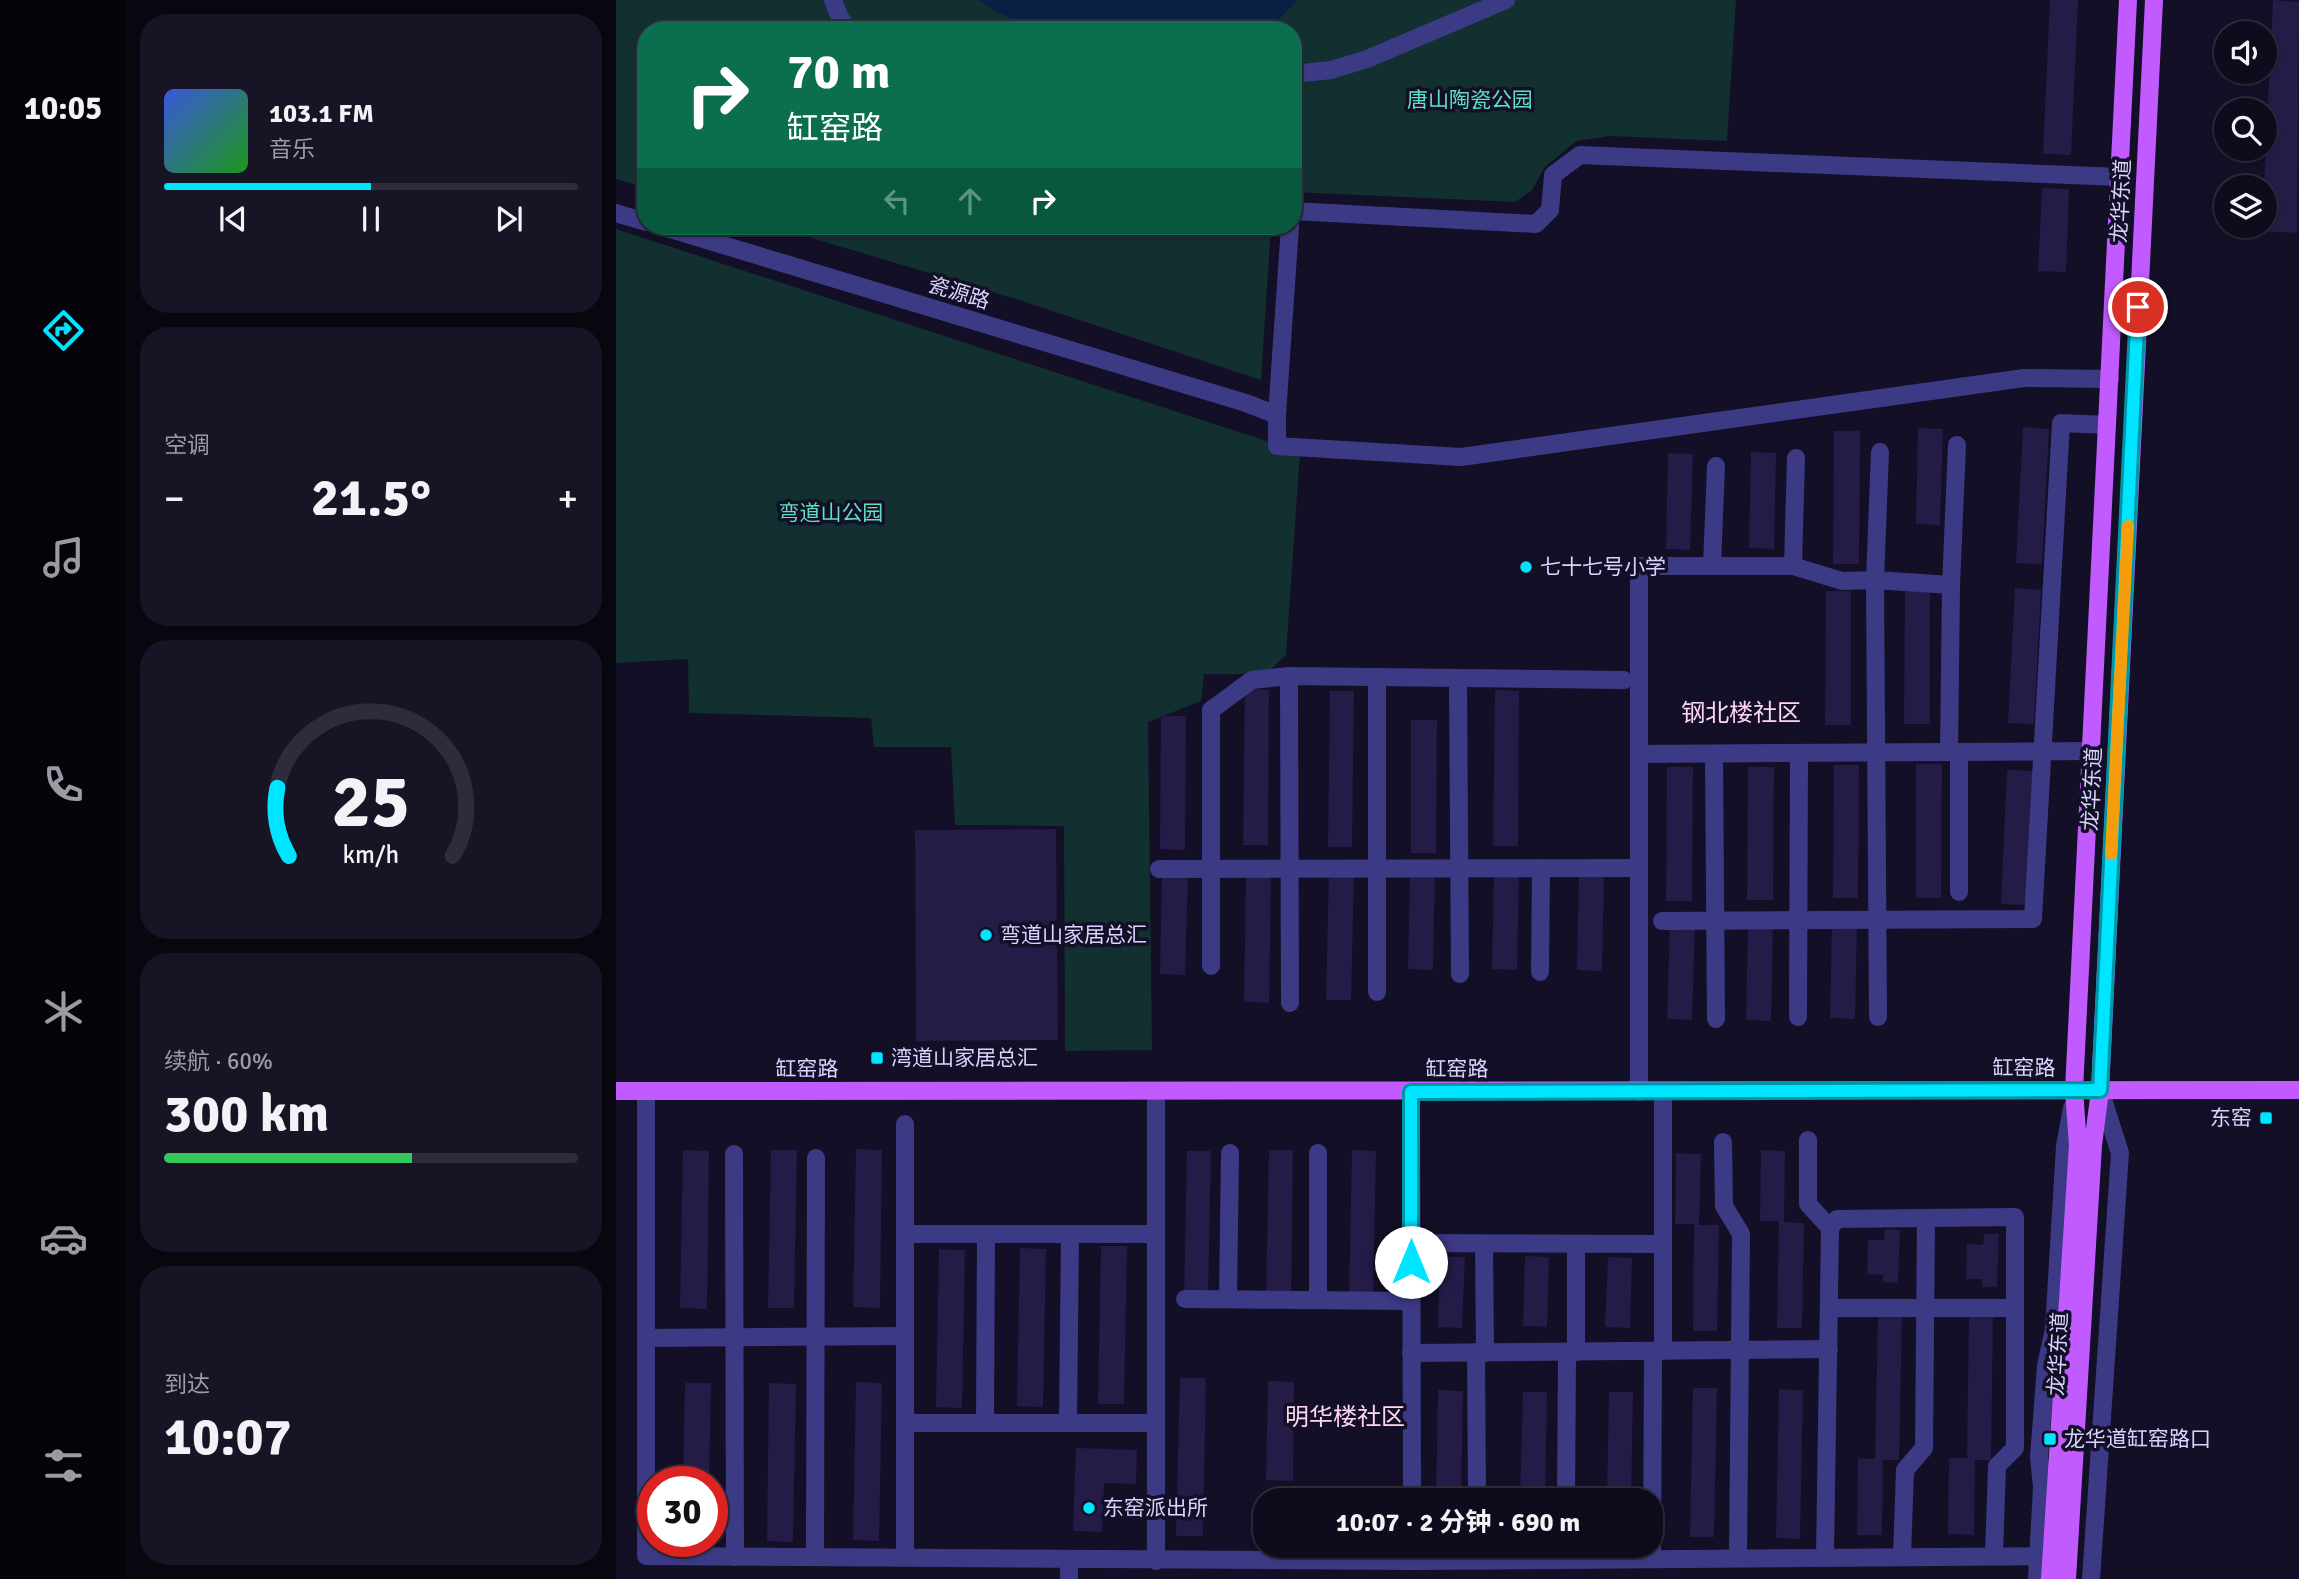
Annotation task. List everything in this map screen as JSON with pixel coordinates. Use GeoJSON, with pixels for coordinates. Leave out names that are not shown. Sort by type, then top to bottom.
{"type":"FeatureCollection","features":[{"type":"Feature","properties":{"kind":"main road","name":"龙华东道"},"geometry":{"type":"LineString","coordinates":[[2067,1579],[2053,1555],[2078,1145],[2074,1090],[2128,0]]}},
{"type":"Feature","properties":{"kind":"main road","name":"龙华东道"},"geometry":{"type":"LineString","coordinates":[[2050,1579],[2092,1145],[2100,1090],[2154,0]]}},
{"type":"Feature","properties":{"kind":"main road","name":"缸窑路"},"geometry":{"type":"LineString","coordinates":[[616,1091],[2299,1090]]}},
{"type":"Feature","properties":{"kind":"street"},"geometry":{"type":"LineString","coordinates":[[832,0],[842,21]]}},
{"type":"Feature","properties":{"kind":"street"},"geometry":{"type":"LineString","coordinates":[[1302,73],[1331,70],[1367,58],[1506,0]]}},
{"type":"Feature","properties":{"kind":"street"},"geometry":{"type":"LineString","coordinates":[[1302,211],[1536,224],[1550,210],[1553,175],[1580,155],[2120,177]]}},
{"type":"Feature","properties":{"kind":"street"},"geometry":{"type":"LineString","coordinates":[[616,212],[637,219]]}},
{"type":"Feature","properties":{"kind":"street","name":"瓷源路"},"geometry":{"type":"LineString","coordinates":[[690,235],[1277,415]]}},
{"type":"Feature","properties":{"kind":"street"},"geometry":{"type":"LineString","coordinates":[[1289,235],[1277,446],[1461,457],[2024,378],[2110,379]]}},
{"type":"Feature","properties":{"kind":"street"},"geometry":{"type":"LineString","coordinates":[[1662,921],[2032,919],[2061,423],[2108,425]]}},
{"type":"Feature","properties":{"kind":"street"},"geometry":{"type":"LineString","coordinates":[[1957,444],[1951,585],[1959,892]]}},
{"type":"Feature","properties":{"kind":"street"},"geometry":{"type":"LineString","coordinates":[[1878,1017],[1875,580],[1880,452]]}},
{"type":"Feature","properties":{"kind":"street"},"geometry":{"type":"LineString","coordinates":[[1793,566],[1796,458]]}},
{"type":"Feature","properties":{"kind":"street"},"geometry":{"type":"LineString","coordinates":[[1712,566],[1716,466]]}},
{"type":"Feature","properties":{"kind":"street"},"geometry":{"type":"LineString","coordinates":[[1639,1091],[1639,566],[1793,566],[1842,581],[1875,580],[1951,585]]}},
{"type":"Feature","properties":{"kind":"street"},"geometry":{"type":"LineString","coordinates":[[1289,676],[1290,1003]]}},
{"type":"Feature","properties":{"kind":"street"},"geometry":{"type":"LineString","coordinates":[[1211,966],[1211,710],[1252,680],[1289,676],[1624,680]]}},
{"type":"Feature","properties":{"kind":"street"},"geometry":{"type":"LineString","coordinates":[[1377,677],[1377,992]]}},
{"type":"Feature","properties":{"kind":"street"},"geometry":{"type":"LineString","coordinates":[[1458,679],[1460,974]]}},
{"type":"Feature","properties":{"kind":"street"},"geometry":{"type":"LineString","coordinates":[[1639,754],[2091,751]]}},
{"type":"Feature","properties":{"kind":"street"},"geometry":{"type":"LineString","coordinates":[[1798,1017],[1799,753]]}},
{"type":"Feature","properties":{"kind":"street"},"geometry":{"type":"LineString","coordinates":[[1714,754],[1716,1018]]}},
{"type":"Feature","properties":{"kind":"street"},"geometry":{"type":"LineString","coordinates":[[1540,972],[1541,868]]}},
{"type":"Feature","properties":{"kind":"street"},"geometry":{"type":"LineString","coordinates":[[1159,869],[1639,868]]}},
{"type":"Feature","properties":{"kind":"street"},"geometry":{"type":"LineString","coordinates":[[2091,1579],[2120,1153],[2100,1090]]}},
{"type":"Feature","properties":{"kind":"street"},"geometry":{"type":"LineString","coordinates":[[1652,1559],[1663,1244],[1663,1091]]}},
{"type":"Feature","properties":{"kind":"street"},"geometry":{"type":"LineString","coordinates":[[646,1092],[646,1556],[1156,1561],[1253,1558]]}},
{"type":"Feature","properties":{"kind":"street"},"geometry":{"type":"LineString","coordinates":[[1156,1092],[1156,1561]]}},
{"type":"Feature","properties":{"kind":"street"},"geometry":{"type":"LineString","coordinates":[[1411,1092],[1412,1488]]}},
{"type":"Feature","properties":{"kind":"street"},"geometry":{"type":"LineString","coordinates":[[905,1124],[905,1558]]}},
{"type":"Feature","properties":{"kind":"street"},"geometry":{"type":"LineString","coordinates":[[1808,1140],[1808,1204],[1830,1228]]}},
{"type":"Feature","properties":{"kind":"street"},"geometry":{"type":"LineString","coordinates":[[1723,1142],[1724,1206],[1741,1234],[1738,1558]]}},
{"type":"Feature","properties":{"kind":"street"},"geometry":{"type":"LineString","coordinates":[[1228,1299],[1230,1153]]}},
{"type":"Feature","properties":{"kind":"street"},"geometry":{"type":"LineString","coordinates":[[1318,1153],[1318,1300]]}},
{"type":"Feature","properties":{"kind":"street"},"geometry":{"type":"LineString","coordinates":[[734,1154],[734,1557]]}},
{"type":"Feature","properties":{"kind":"street"},"geometry":{"type":"LineString","coordinates":[[815,1557],[816,1158]]}},
{"type":"Feature","properties":{"kind":"street"},"geometry":{"type":"LineString","coordinates":[[1825,1557],[1830,1228],[1838,1219],[2015,1217],[2015,1448],[1997,1466],[1994,1555]]}},
{"type":"Feature","properties":{"kind":"street"},"geometry":{"type":"LineString","coordinates":[[1902,1556],[1905,1470],[1924,1448],[1926,1218]]}},
{"type":"Feature","properties":{"kind":"street"},"geometry":{"type":"LineString","coordinates":[[905,1234],[1156,1234]]}},
{"type":"Feature","properties":{"kind":"street"},"geometry":{"type":"LineString","coordinates":[[985,1423],[986,1234]]}},
{"type":"Feature","properties":{"kind":"street"},"geometry":{"type":"LineString","coordinates":[[1068,1423],[1070,1234]]}},
{"type":"Feature","properties":{"kind":"street"},"geometry":{"type":"LineString","coordinates":[[1411,1243],[1663,1244]]}},
{"type":"Feature","properties":{"kind":"street"},"geometry":{"type":"LineString","coordinates":[[1477,1488],[1485,1244]]}},
{"type":"Feature","properties":{"kind":"street"},"geometry":{"type":"LineString","coordinates":[[1566,1488],[1576,1244]]}},
{"type":"Feature","properties":{"kind":"street"},"geometry":{"type":"LineString","coordinates":[[1185,1298],[1412,1301]]}},
{"type":"Feature","properties":{"kind":"street"},"geometry":{"type":"LineString","coordinates":[[1829,1308],[2015,1308]]}},
{"type":"Feature","properties":{"kind":"street"},"geometry":{"type":"LineString","coordinates":[[646,1338],[905,1336]]}},
{"type":"Feature","properties":{"kind":"street"},"geometry":{"type":"LineString","coordinates":[[1411,1353],[1829,1349]]}},
{"type":"Feature","properties":{"kind":"street"},"geometry":{"type":"LineString","coordinates":[[905,1423],[1156,1423]]}},
{"type":"Feature","properties":{"kind":"street"},"geometry":{"type":"LineString","coordinates":[[1640,1558],[2053,1555]]}},
{"type":"Feature","properties":{"kind":"street"},"geometry":{"type":"LineString","coordinates":[[2037,1579],[2053,1555]]}},
{"type":"Feature","properties":{"kind":"street"},"geometry":{"type":"LineString","coordinates":[[1069,1560],[1069,1579]]}},
{"type":"Feature","properties":{"kind":"green space","name":"唐山陶瓷公园"},"geometry":{"type":"Polygon","coordinates":[[[616,0],[1736,0],[1727,141],[1610,136],[1576,141],[1545,167],[1532,190],[1515,202],[1302,192],[1302,21],[637,21],[637,185],[616,179],[616,0]]]}},
{"type":"Feature","properties":{"kind":"green space","name":"弯道山公园"},"geometry":{"type":"Polygon","coordinates":[[[616,229],[1300,452],[1286,655],[1266,674],[1204,674],[1201,701],[1148,722],[1152,1050],[1065,1051],[1064,826],[955,825],[951,747],[874,747],[871,718],[689,713],[688,659],[616,663],[616,229]]]}},
{"type":"Feature","properties":{"kind":"green space"},"geometry":{"type":"Polygon","coordinates":[[[802,235],[1270,235],[1261,380],[1016,299],[802,235]]]}},
{"type":"Feature","properties":{"kind":"water"},"geometry":{"type":"Polygon","coordinates":[[[978,0],[1297,0],[1277,21],[1016,21],[978,0]]]}},
{"type":"Feature","properties":{"kind":"building"},"geometry":{"type":"Polygon","coordinates":[[[2050,0],[2078,0],[2071,155],[2043,154],[2050,0]]]}},
{"type":"Feature","properties":{"kind":"building"},"geometry":{"type":"Polygon","coordinates":[[[2273,0],[2299,2],[2297,233],[2277,232],[2277,175],[2265,175],[2265,161],[2277,161],[2277,98],[2268,98],[2269,84],[2277,84],[2277,21],[2272,21],[2273,0]]]}},
{"type":"Feature","properties":{"kind":"building"},"geometry":{"type":"Polygon","coordinates":[[[2042,188],[2069,189],[2066,272],[2038,271],[2042,188]]]}},
{"type":"Feature","properties":{"kind":"building"},"geometry":{"type":"Polygon","coordinates":[[[2023,427],[2049,429],[2042,564],[2016,563],[2023,427]]]}},
{"type":"Feature","properties":{"kind":"building"},"geometry":{"type":"Polygon","coordinates":[[[1918,428],[1943,429],[1940,525],[1916,524],[1918,428]]]}},
{"type":"Feature","properties":{"kind":"building"},"geometry":{"type":"Polygon","coordinates":[[[1834,431],[1860,431],[1859,564],[1833,564],[1834,431]]]}},
{"type":"Feature","properties":{"kind":"building"},"geometry":{"type":"Polygon","coordinates":[[[1751,452],[1776,453],[1774,549],[1749,548],[1751,452]]]}},
{"type":"Feature","properties":{"kind":"building"},"geometry":{"type":"Polygon","coordinates":[[[1668,453],[1693,454],[1690,550],[1666,549],[1668,453]]]}},
{"type":"Feature","properties":{"kind":"building"},"geometry":{"type":"Polygon","coordinates":[[[2015,588],[2041,590],[2034,724],[2008,723],[2015,588]]]}},
{"type":"Feature","properties":{"kind":"building"},"geometry":{"type":"Polygon","coordinates":[[[1826,591],[1851,591],[1851,725],[1825,725],[1826,591]]]}},
{"type":"Feature","properties":{"kind":"building"},"geometry":{"type":"Polygon","coordinates":[[[1905,591],[1930,591],[1930,724],[1904,724],[1905,591]]]}},
{"type":"Feature","properties":{"kind":"building"},"geometry":{"type":"Polygon","coordinates":[[[1245,689],[1269,690],[1268,845],[1243,845],[1245,689]]]}},
{"type":"Feature","properties":{"kind":"building"},"geometry":{"type":"Polygon","coordinates":[[[1495,690],[1519,691],[1518,846],[1493,846],[1495,690]]]}},
{"type":"Feature","properties":{"kind":"building"},"geometry":{"type":"Polygon","coordinates":[[[1330,691],[1354,691],[1352,847],[1328,847],[1330,691]]]}},
{"type":"Feature","properties":{"kind":"building"},"geometry":{"type":"Polygon","coordinates":[[[1161,716],[1186,716],[1185,850],[1160,849],[1161,716]]]}},
{"type":"Feature","properties":{"kind":"building"},"geometry":{"type":"Polygon","coordinates":[[[1411,720],[1437,720],[1436,853],[1411,853],[1411,720]]]}},
{"type":"Feature","properties":{"kind":"building"},"geometry":{"type":"Polygon","coordinates":[[[1916,764],[1942,764],[1941,898],[1916,898],[1916,764]]]}},
{"type":"Feature","properties":{"kind":"building"},"geometry":{"type":"Polygon","coordinates":[[[1834,765],[1859,765],[1858,898],[1833,898],[1834,765]]]}},
{"type":"Feature","properties":{"kind":"building"},"geometry":{"type":"Polygon","coordinates":[[[1667,767],[1693,767],[1692,901],[1666,901],[1667,767]]]}},
{"type":"Feature","properties":{"kind":"building"},"geometry":{"type":"Polygon","coordinates":[[[1748,767],[1774,767],[1773,900],[1747,900],[1748,767]]]}},
{"type":"Feature","properties":{"kind":"building"},"geometry":{"type":"Polygon","coordinates":[[[2007,770],[2033,771],[2026,905],[2001,904],[2007,770]]]}},
{"type":"Feature","properties":{"kind":"building","name":"弯道山家居总汇"},"geometry":{"type":"Polygon","coordinates":[[[1056,829],[1058,1040],[916,1041],[915,830],[1056,829]]]}},
{"type":"Feature","properties":{"kind":"building"},"geometry":{"type":"Polygon","coordinates":[[[1329,872],[1354,873],[1351,1000],[1326,1000],[1329,872]]]}},
{"type":"Feature","properties":{"kind":"building"},"geometry":{"type":"Polygon","coordinates":[[[1410,873],[1435,874],[1433,970],[1408,969],[1410,873]]]}},
{"type":"Feature","properties":{"kind":"building"},"geometry":{"type":"Polygon","coordinates":[[[1494,873],[1519,873],[1517,970],[1492,969],[1494,873]]]}},
{"type":"Feature","properties":{"kind":"building"},"geometry":{"type":"Polygon","coordinates":[[[1579,874],[1604,875],[1602,971],[1577,970],[1579,874]]]}},
{"type":"Feature","properties":{"kind":"building"},"geometry":{"type":"Polygon","coordinates":[[[1162,875],[1188,876],[1185,975],[1160,974],[1162,875]]]}},
{"type":"Feature","properties":{"kind":"building"},"geometry":{"type":"Polygon","coordinates":[[[1246,875],[1271,875],[1269,1003],[1244,1002],[1246,875]]]}},
{"type":"Feature","properties":{"kind":"building"},"geometry":{"type":"Polygon","coordinates":[[[1832,922],[1857,922],[1855,1019],[1830,1018],[1832,922]]]}},
{"type":"Feature","properties":{"kind":"building"},"geometry":{"type":"Polygon","coordinates":[[[1670,923],[1695,923],[1692,1020],[1667,1019],[1670,923]]]}},
{"type":"Feature","properties":{"kind":"building"},"geometry":{"type":"Polygon","coordinates":[[[1748,924],[1773,925],[1771,1021],[1746,1020],[1748,924]]]}},
{"type":"Feature","properties":{"kind":"building"},"geometry":{"type":"Polygon","coordinates":[[[856,1149],[882,1150],[880,1308],[853,1307],[856,1149]]]}},
{"type":"Feature","properties":{"kind":"building"},"geometry":{"type":"Polygon","coordinates":[[[683,1150],[709,1151],[707,1309],[680,1308],[683,1150]]]}},
{"type":"Feature","properties":{"kind":"building"},"geometry":{"type":"Polygon","coordinates":[[[771,1150],[797,1150],[794,1308],[768,1308],[771,1150]]]}},
{"type":"Feature","properties":{"kind":"building"},"geometry":{"type":"Polygon","coordinates":[[[1269,1150],[1293,1150],[1291,1299],[1266,1299],[1269,1150]]]}},
{"type":"Feature","properties":{"kind":"building"},"geometry":{"type":"Polygon","coordinates":[[[1352,1150],[1376,1151],[1373,1300],[1349,1299],[1352,1150]]]}},
{"type":"Feature","properties":{"kind":"building"},"geometry":{"type":"Polygon","coordinates":[[[1761,1150],[1785,1151],[1784,1222],[1804,1223],[1802,1328],[1777,1328],[1779,1221],[1760,1221],[1761,1150]]]}},
{"type":"Feature","properties":{"kind":"building"},"geometry":{"type":"Polygon","coordinates":[[[1187,1151],[1211,1151],[1208,1300],[1184,1299],[1187,1151]]]}},
{"type":"Feature","properties":{"kind":"building"},"geometry":{"type":"Polygon","coordinates":[[[1676,1153],[1701,1154],[1699,1225],[1719,1225],[1717,1331],[1693,1331],[1694,1224],[1675,1224],[1676,1153]]]}},
{"type":"Feature","properties":{"kind":"building"},"geometry":{"type":"Polygon","coordinates":[[[1885,1229],[1900,1230],[1898,1283],[1883,1282],[1883,1275],[1867,1274],[1868,1240],[1884,1240],[1885,1229]]]}},
{"type":"Feature","properties":{"kind":"building"},"geometry":{"type":"Polygon","coordinates":[[[1984,1234],[1999,1234],[1997,1287],[1982,1287],[1982,1279],[1966,1279],[1967,1244],[1983,1245],[1984,1234]]]}},
{"type":"Feature","properties":{"kind":"building"},"geometry":{"type":"Polygon","coordinates":[[[1101,1246],[1127,1246],[1124,1404],[1098,1404],[1101,1246]]]}},
{"type":"Feature","properties":{"kind":"building"},"geometry":{"type":"Polygon","coordinates":[[[1020,1248],[1046,1249],[1043,1407],[1017,1406],[1020,1248]]]}},
{"type":"Feature","properties":{"kind":"building"},"geometry":{"type":"Polygon","coordinates":[[[939,1249],[965,1250],[962,1408],[936,1407],[939,1249]]]}},
{"type":"Feature","properties":{"kind":"building"},"geometry":{"type":"Polygon","coordinates":[[[1525,1256],[1549,1257],[1547,1327],[1523,1326],[1525,1256]]]}},
{"type":"Feature","properties":{"kind":"building"},"geometry":{"type":"Polygon","coordinates":[[[1440,1257],[1465,1257],[1462,1328],[1438,1327],[1440,1257]]]}},
{"type":"Feature","properties":{"kind":"building"},"geometry":{"type":"Polygon","coordinates":[[[1608,1257],[1632,1258],[1630,1328],[1605,1327],[1608,1257]]]}},
{"type":"Feature","properties":{"kind":"building"},"geometry":{"type":"Polygon","coordinates":[[[1969,1314],[1993,1315],[1991,1460],[1975,1460],[1974,1535],[1948,1534],[1949,1458],[1967,1458],[1969,1314]]]}},
{"type":"Feature","properties":{"kind":"building"},"geometry":{"type":"Polygon","coordinates":[[[1878,1315],[1902,1315],[1899,1460],[1883,1460],[1882,1535],[1857,1535],[1858,1458],[1875,1459],[1878,1315]]]}},
{"type":"Feature","properties":{"kind":"building"},"geometry":{"type":"Polygon","coordinates":[[[1180,1378],[1206,1378],[1203,1536],[1176,1536],[1180,1378]]]}},
{"type":"Feature","properties":{"kind":"building"},"geometry":{"type":"Polygon","coordinates":[[[1268,1381],[1294,1382],[1293,1481],[1266,1480],[1268,1381]]]}},
{"type":"Feature","properties":{"kind":"building"},"geometry":{"type":"Polygon","coordinates":[[[856,1382],[882,1383],[879,1541],[853,1540],[856,1382]]]}},
{"type":"Feature","properties":{"kind":"building"},"geometry":{"type":"Polygon","coordinates":[[[685,1383],[711,1383],[709,1466],[683,1466],[685,1383]]]}},
{"type":"Feature","properties":{"kind":"building"},"geometry":{"type":"Polygon","coordinates":[[[769,1383],[796,1384],[793,1542],[767,1541],[769,1383]]]}},
{"type":"Feature","properties":{"kind":"building"},"geometry":{"type":"Polygon","coordinates":[[[1693,1388],[1717,1388],[1714,1537],[1690,1537],[1693,1388]]]}},
{"type":"Feature","properties":{"kind":"building"},"geometry":{"type":"Polygon","coordinates":[[[1779,1389],[1803,1390],[1800,1539],[1776,1538],[1779,1389]]]}},
{"type":"Feature","properties":{"kind":"building"},"geometry":{"type":"Polygon","coordinates":[[[1438,1390],[1463,1391],[1461,1488],[1436,1488],[1438,1390]]]}},
{"type":"Feature","properties":{"kind":"building"},"geometry":{"type":"Polygon","coordinates":[[[1523,1392],[1547,1392],[1545,1488],[1520,1488],[1523,1392]]]}},
{"type":"Feature","properties":{"kind":"building"},"geometry":{"type":"Polygon","coordinates":[[[1609,1392],[1633,1392],[1631,1488],[1607,1488],[1609,1392]]]}},
{"type":"Feature","properties":{"kind":"building","name":"东窑派出所"},"geometry":{"type":"Polygon","coordinates":[[[1076,1448],[1137,1450],[1136,1484],[1104,1483],[1102,1532],[1073,1531],[1076,1448]]]}},
{"type":"Feature","properties":{"kind":"slow traffic"},"geometry":{"type":"LineString","coordinates":[[2111,854],[2128,526]]}},
{"type":"Feature","properties":{"kind":"place","name":"七十七号小学"},"geometry":{"type":"Point","coordinates":[1526,567]}},
{"type":"Feature","properties":{"kind":"place","name":"弯道山家居总汇"},"geometry":{"type":"Point","coordinates":[986,935]}},
{"type":"Feature","properties":{"kind":"place","name":"湾道山家居总汇"},"geometry":{"type":"Point","coordinates":[877,1058]}},
{"type":"Feature","properties":{"kind":"place","name":"东窑"},"geometry":{"type":"Point","coordinates":[2266,1118]}},
{"type":"Feature","properties":{"kind":"place","name":"龙华道缸窑路口"},"geometry":{"type":"Point","coordinates":[2050,1439]}},
{"type":"Feature","properties":{"kind":"place","name":"东窑派出所"},"geometry":{"type":"Point","coordinates":[1089,1508]}},
{"type":"Feature","properties":{"kind":"district","name":"钢北楼社区"},"geometry":{"type":"Point","coordinates":[1741,713]}},
{"type":"Feature","properties":{"kind":"district","name":"明华楼社区"},"geometry":{"type":"Point","coordinates":[1345,1417]}},
{"type":"Feature","properties":{"kind":"route"},"geometry":{"type":"LineString","coordinates":[[1411,1262],[1411,1092],[2100,1090],[2138,307]]}}]}
